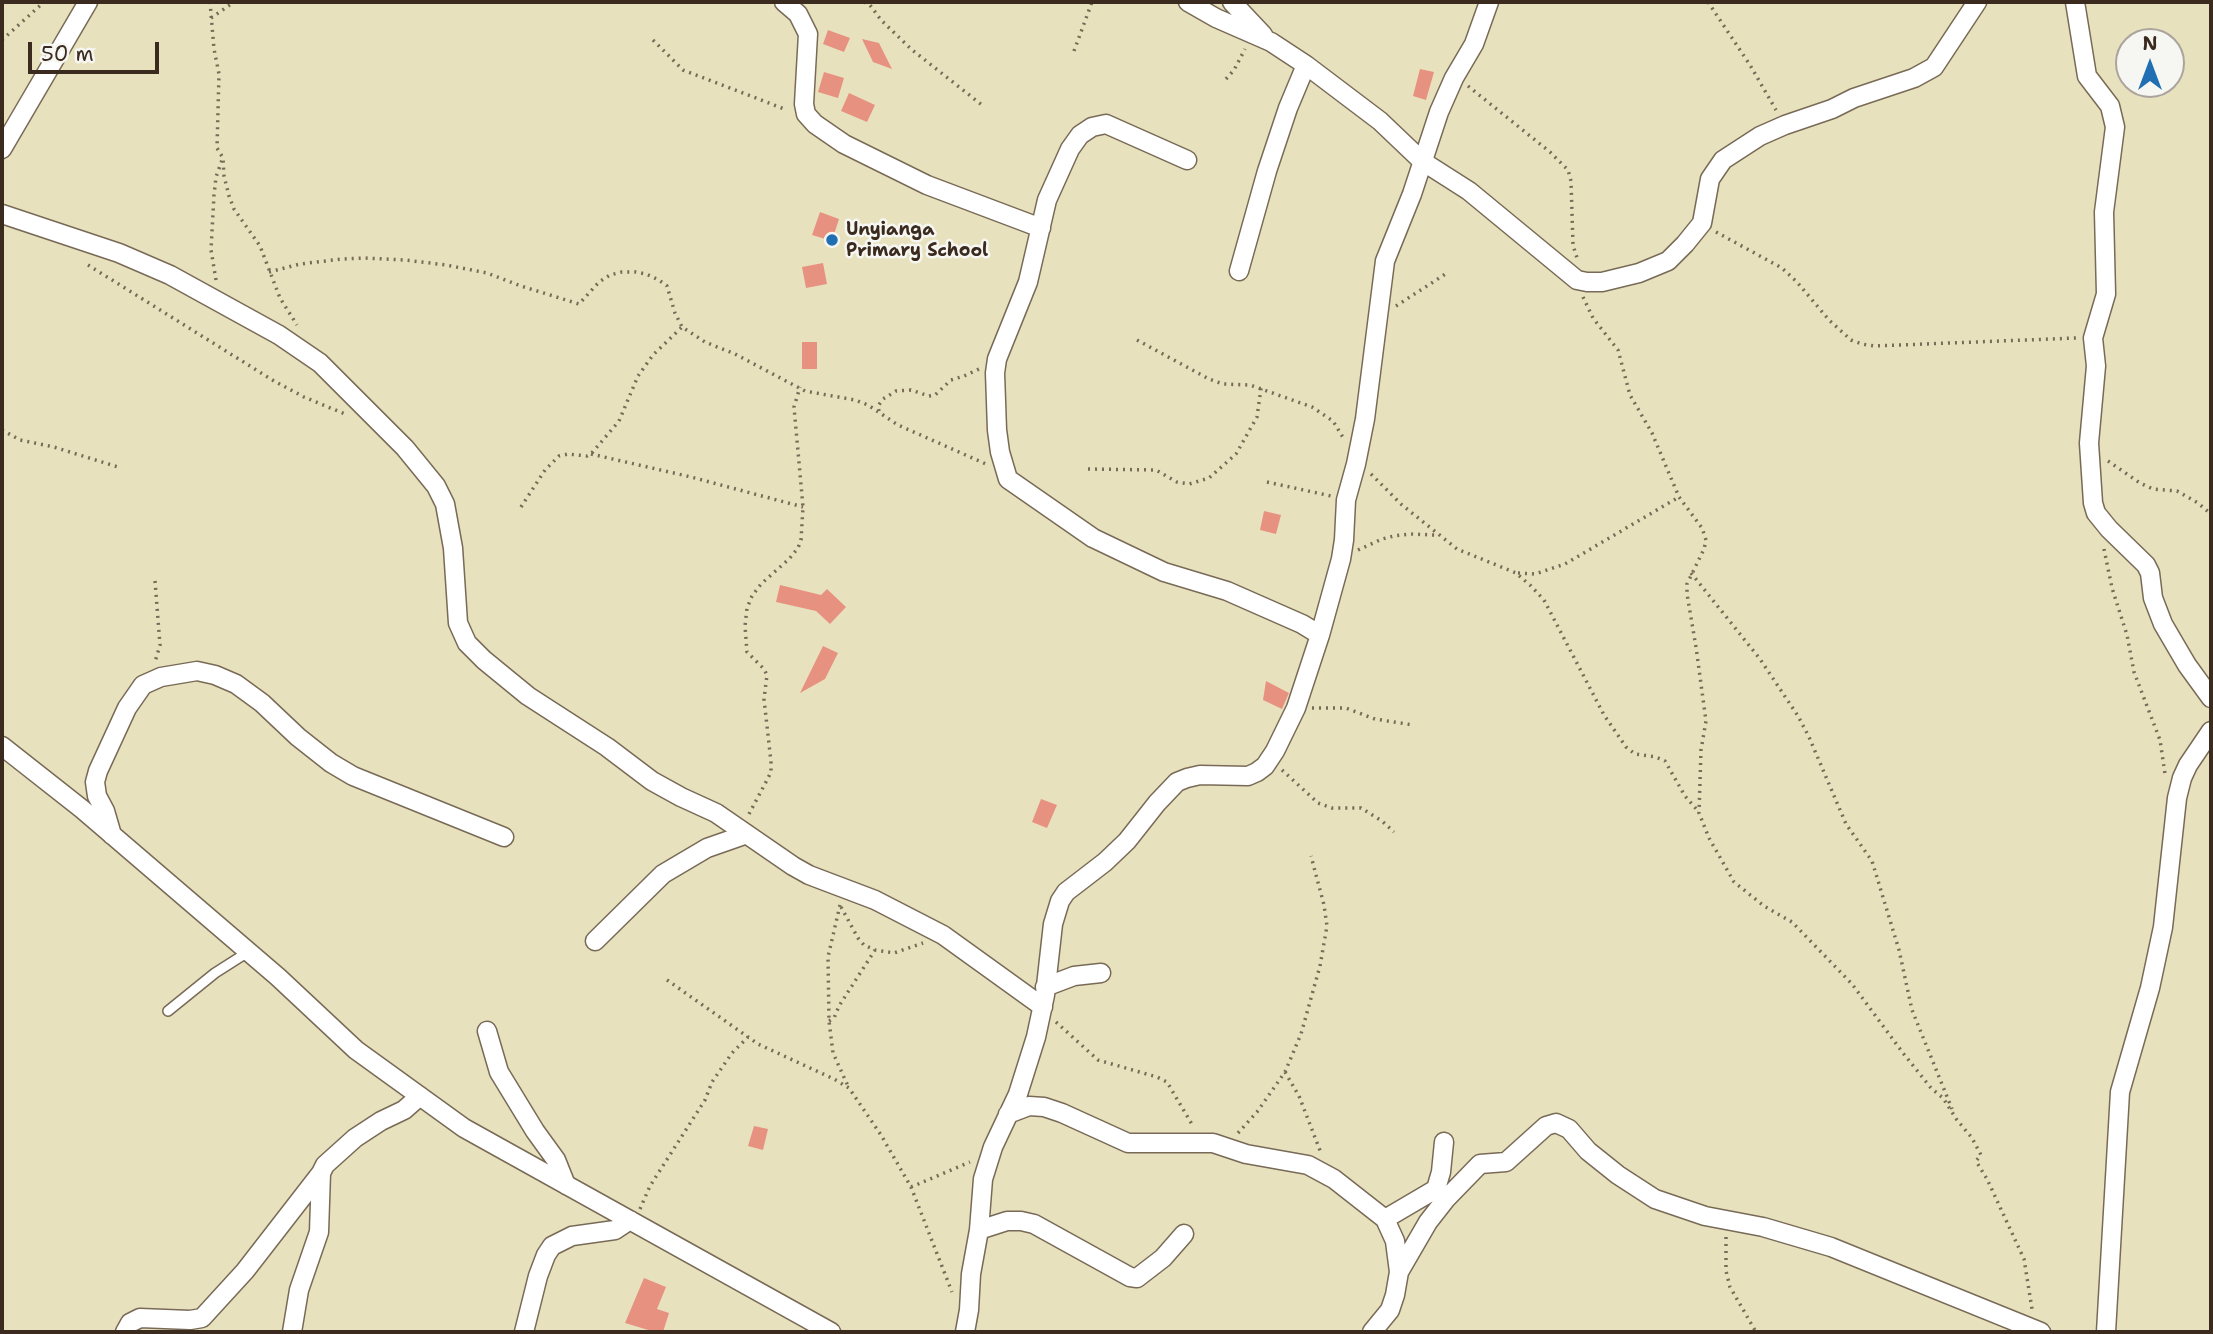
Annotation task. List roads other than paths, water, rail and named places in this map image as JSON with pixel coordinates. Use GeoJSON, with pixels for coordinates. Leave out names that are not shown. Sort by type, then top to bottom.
{"type":"FeatureCollection","features":[{"type":"Feature","properties":{"kind":"street"},"geometry":{"type":"LineString","coordinates":[[2,149],[88,2]]}},
{"type":"Feature","properties":{"kind":"street"},"geometry":{"type":"LineString","coordinates":[[784,2],[798,14],[808,34],[804,104],[806,114],[815,124],[844,144],[927,185],[1041,229]]}},
{"type":"Feature","properties":{"kind":"street"},"geometry":{"type":"LineString","coordinates":[[1188,2],[1262,39],[1306,65],[1380,121],[1422,161],[1469,191],[1582,281],[1602,282],[1639,273],[1668,261],[1702,223],[1710,180],[1723,160],[1760,136],[1832,109],[1854,97],[1914,78],[1934,67],[1977,2]]}},
{"type":"Feature","properties":{"kind":"street"},"geometry":{"type":"LineString","coordinates":[[1232,2],[1262,39]]}},
{"type":"Feature","properties":{"kind":"street"},"geometry":{"type":"LineString","coordinates":[[965,1332],[984,1179],[993,1147],[1018,1094],[1028,1064],[1042,1011],[1053,925],[1060,901],[1066,892],[1127,841],[1177,782],[1200,775],[1248,776],[1257,772],[1271,758],[1296,708],[1320,635],[1344,540],[1346,500],[1365,419],[1385,261],[1412,194],[1439,111],[1474,44],[1489,2]]}},
{"type":"Feature","properties":{"kind":"street"},"geometry":{"type":"LineString","coordinates":[[2075,2],[2087,76],[2110,106],[2115,127],[2104,212],[2106,294],[2098,314],[2094,338],[2096,366],[2089,443],[2091,489],[2096,513],[2146,565],[2150,573],[2152,598],[2162,624],[2211,698]]}},
{"type":"Feature","properties":{"kind":"street"},"geometry":{"type":"LineString","coordinates":[[1238,271],[1267,171],[1306,65]]}},
{"type":"Feature","properties":{"kind":"street"},"geometry":{"type":"LineString","coordinates":[[1187,160],[1106,124],[1092,127],[1080,135],[1070,149],[1047,200],[1025,291],[997,359],[997,430],[1008,479],[1093,538],[1164,572],[1227,592],[1302,624],[1320,635]]}},
{"type":"Feature","properties":{"kind":"street"},"geometry":{"type":"LineString","coordinates":[[2,214],[119,253],[170,275],[279,335],[323,365],[405,448],[436,486],[445,504],[450,528],[456,570],[457,623],[467,643],[528,696],[607,747],[652,781],[716,813],[793,866],[875,900],[943,935],[1042,1011]]}},
{"type":"Feature","properties":{"kind":"street"},"geometry":{"type":"LineString","coordinates":[[112,835],[97,796],[95,782],[127,708],[143,685],[161,677],[197,671],[236,684],[331,763],[353,776],[504,837]]}},
{"type":"Feature","properties":{"kind":"street"},"geometry":{"type":"LineString","coordinates":[[2106,1332],[2120,1092],[2150,988],[2163,927],[2182,778],[2211,731]]}},
{"type":"Feature","properties":{"kind":"street"},"geometry":{"type":"LineString","coordinates":[[2,746],[112,835],[248,952],[356,1050],[464,1128],[831,1332]]}},
{"type":"Feature","properties":{"kind":"street"},"geometry":{"type":"LineString","coordinates":[[595,941],[663,874],[707,848],[749,836]]}},
{"type":"Feature","properties":{"kind":"street"},"geometry":{"type":"LineString","coordinates":[[1045,987],[1074,976],[1101,973]]}},
{"type":"Feature","properties":{"kind":"street"},"geometry":{"type":"LineString","coordinates":[[487,1031],[499,1072],[535,1132],[556,1160],[566,1185]]}},
{"type":"Feature","properties":{"kind":"street"},"geometry":{"type":"LineString","coordinates":[[125,1332],[130,1323],[141,1318],[202,1318],[245,1271],[325,1165],[355,1138],[404,1110],[420,1096]]}},
{"type":"Feature","properties":{"kind":"street"},"geometry":{"type":"LineString","coordinates":[[1008,1114],[1029,1106],[1044,1107],[1128,1143],[1204,1143],[1224,1146],[1245,1154],[1308,1165],[1334,1179],[1385,1219],[1398,1252],[1399,1272],[1390,1310],[1371,1332]]}},
{"type":"Feature","properties":{"kind":"street"},"geometry":{"type":"LineString","coordinates":[[1399,1272],[1428,1222],[1475,1169],[1485,1162],[1506,1162],[1513,1158],[1539,1131],[1551,1123],[1562,1124],[1569,1129],[1588,1151],[1655,1199],[1681,1209],[1791,1234],[1830,1247],[2037,1330]]}},
{"type":"Feature","properties":{"kind":"street"},"geometry":{"type":"LineString","coordinates":[[1385,1219],[1436,1189],[1444,1142]]}},
{"type":"Feature","properties":{"kind":"street"},"geometry":{"type":"LineString","coordinates":[[292,1332],[299,1290],[319,1232],[321,1172]]}},
{"type":"Feature","properties":{"kind":"street"},"geometry":{"type":"LineString","coordinates":[[524,1332],[538,1276],[552,1246],[572,1236],[615,1230],[630,1220]]}},
{"type":"Feature","properties":{"kind":"street"},"geometry":{"type":"LineString","coordinates":[[979,1230],[1007,1221],[1034,1224],[1130,1277],[1137,1278],[1163,1258],[1184,1234]]}},
{"type":"Feature","properties":{"kind":"lane"},"geometry":{"type":"LineString","coordinates":[[168,1011],[215,973],[248,952]]}},
{"type":"Feature","properties":{"kind":"place","name":"Unyianga Primary School"},"geometry":{"type":"Point","coordinates":[832,240]}}]}
